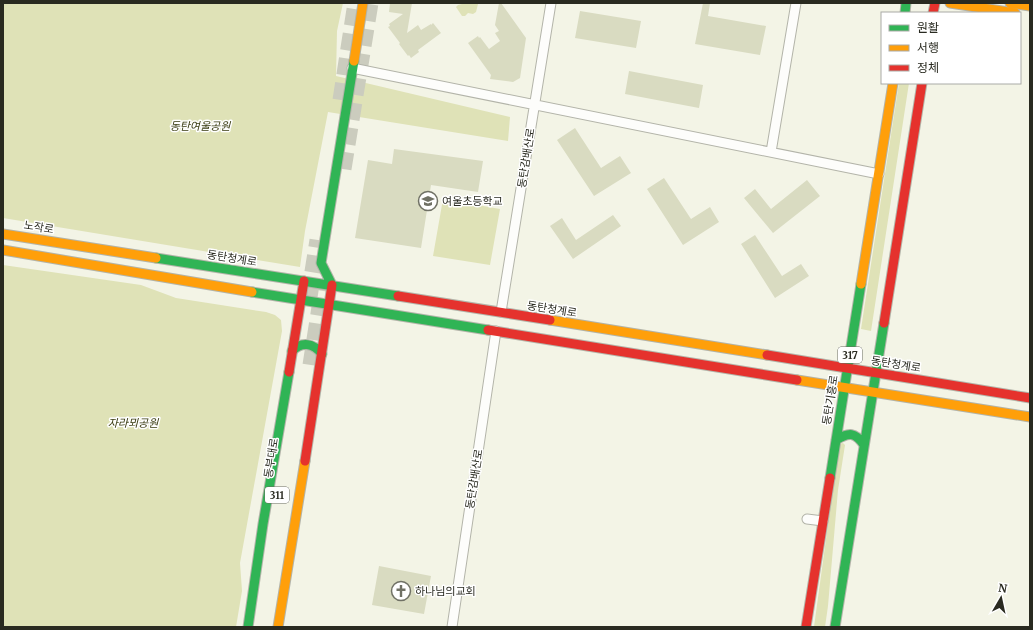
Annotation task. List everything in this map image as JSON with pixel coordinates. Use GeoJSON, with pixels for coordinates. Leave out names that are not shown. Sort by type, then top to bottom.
{"type":"FeatureCollection","features":[{"type":"Feature","properties":{"kind":"main road"},"geometry":{"type":"LineString","coordinates":[[248,627],[262,532],[304,281],[321,263],[363,3]]}},
{"type":"Feature","properties":{"kind":"main road"},"geometry":{"type":"LineString","coordinates":[[950,3],[1008,12]]}},
{"type":"Feature","properties":{"kind":"main road"},"geometry":{"type":"LineString","coordinates":[[1010,3],[1030,6]]}},
{"type":"Feature","properties":{"kind":"main road","name":"동탄기흥로"},"geometry":{"type":"LineString","coordinates":[[806,627],[893,84]]}},
{"type":"Feature","properties":{"kind":"main road","name":"317"},"geometry":{"type":"LineString","coordinates":[[835,627],[922,84]]}},
{"type":"Feature","properties":{"kind":"main road","name":"노작로"},"geometry":{"type":"LineString","coordinates":[[3,234],[70,244]]}},
{"type":"Feature","properties":{"kind":"main road","name":"동탄청계로"},"geometry":{"type":"LineString","coordinates":[[70,244],[1030,398]]}},
{"type":"Feature","properties":{"kind":"main road"},"geometry":{"type":"LineString","coordinates":[[3,250],[355,309],[1030,417]]}},
{"type":"Feature","properties":{"kind":"main road"},"geometry":{"type":"LineString","coordinates":[[278,627],[332,285],[321,263]]}},
{"type":"Feature","properties":{"kind":"main road"},"geometry":{"type":"LineString","coordinates":[[292,351],[297,346],[311,344],[316,346],[322,354]]}},
{"type":"Feature","properties":{"kind":"main road","name":"동부대로"},"geometry":{"type":"LineString","coordinates":[[255,627],[299,364]]}},
{"type":"Feature","properties":{"kind":"main road"},"geometry":{"type":"LineString","coordinates":[[301,426],[311,365]]}},
{"type":"Feature","properties":{"kind":"main road"},"geometry":{"type":"LineString","coordinates":[[836,440],[844,434],[852,434],[859,437],[864,445]]}},
{"type":"Feature","properties":{"kind":"main road","name":"311"},"geometry":{"type":"LineString","coordinates":[[270,627],[292,480]]}},
{"type":"Feature","properties":{"kind":"street","name":"동탄감배산로"},"geometry":{"type":"LineString","coordinates":[[500,312],[550,3]]}},
{"type":"Feature","properties":{"kind":"street"},"geometry":{"type":"LineString","coordinates":[[771,152],[796,3]]}},
{"type":"Feature","properties":{"kind":"street"},"geometry":{"type":"LineString","coordinates":[[352,68],[879,174]]}},
{"type":"Feature","properties":{"kind":"street","name":"동탄감배산로"},"geometry":{"type":"LineString","coordinates":[[452,627],[496,331]]}},
{"type":"Feature","properties":{"kind":"street"},"geometry":{"type":"LineString","coordinates":[[807,519],[823,521]]}},
{"type":"Feature","properties":{"kind":"green space","name":"동탄여울공원"},"geometry":{"type":"Polygon","coordinates":[[[3,3],[343,3],[337,31],[336,76],[510,117],[508,141],[328,112],[305,231],[300,267],[3,218],[3,3]]]}},
{"type":"Feature","properties":{"kind":"green space"},"geometry":{"type":"Polygon","coordinates":[[[466,3],[478,4],[476,12],[473,14],[468,13],[465,16],[462,16],[456,7],[466,3]]]}},
{"type":"Feature","properties":{"kind":"green space"},"geometry":{"type":"Polygon","coordinates":[[[899,84],[909,84],[871,331],[861,329],[899,84]]]}},
{"type":"Feature","properties":{"kind":"green space"},"geometry":{"type":"Polygon","coordinates":[[[443,199],[500,209],[490,265],[433,256],[443,199]]]}},
{"type":"Feature","properties":{"kind":"green space","name":"자라뫼공원"},"geometry":{"type":"Polygon","coordinates":[[[3,265],[141,285],[176,298],[266,312],[275,315],[281,320],[282,331],[240,563],[242,591],[236,627],[3,627],[3,265]]]}},
{"type":"Feature","properties":{"kind":"green space"},"geometry":{"type":"Polygon","coordinates":[[[843,443],[845,445],[838,490],[825,627],[814,627],[839,444],[843,443]]]}},
{"type":"Feature","properties":{"kind":"building"},"geometry":{"type":"Polygon","coordinates":[[[390,3],[412,3],[407,33],[418,25],[421,30],[433,23],[441,33],[418,50],[419,52],[411,58],[399,44],[400,43],[388,27],[390,26],[389,24],[403,14],[389,12],[390,3]]]}},
{"type":"Feature","properties":{"kind":"building"},"geometry":{"type":"Polygon","coordinates":[[[499,3],[501,3],[526,38],[520,78],[513,82],[490,79],[491,75],[468,43],[478,36],[489,49],[500,41],[495,33],[499,31],[495,25],[499,3]]]}},
{"type":"Feature","properties":{"kind":"building"},"geometry":{"type":"Polygon","coordinates":[[[703,3],[710,3],[708,16],[766,26],[760,55],[695,44],[703,3]]]}},
{"type":"Feature","properties":{"kind":"building"},"geometry":{"type":"Polygon","coordinates":[[[580,11],[641,21],[636,48],[575,38],[580,11]]]}},
{"type":"Feature","properties":{"kind":"building"},"geometry":{"type":"Polygon","coordinates":[[[629,71],[703,85],[699,108],[625,94],[629,71]]]}},
{"type":"Feature","properties":{"kind":"building"},"geometry":{"type":"Polygon","coordinates":[[[575,128],[601,168],[620,156],[631,173],[594,196],[557,140],[575,128]]]}},
{"type":"Feature","properties":{"kind":"building"},"geometry":{"type":"Polygon","coordinates":[[[394,149],[483,161],[478,192],[431,185],[421,248],[355,238],[368,160],[392,164],[394,149]]]}},
{"type":"Feature","properties":{"kind":"building"},"geometry":{"type":"Polygon","coordinates":[[[664,178],[691,219],[710,207],[719,222],[683,245],[647,189],[664,178]]]}},
{"type":"Feature","properties":{"kind":"building"},"geometry":{"type":"Polygon","coordinates":[[[807,180],[820,196],[773,233],[744,198],[755,189],[771,209],[807,180]]]}},
{"type":"Feature","properties":{"kind":"building"},"geometry":{"type":"Polygon","coordinates":[[[613,215],[621,226],[573,259],[550,226],[562,218],[576,240],[613,215]]]}},
{"type":"Feature","properties":{"kind":"building"},"geometry":{"type":"Polygon","coordinates":[[[755,235],[782,276],[801,264],[809,276],[775,298],[741,244],[755,235]]]}},
{"type":"Feature","properties":{"kind":"building","name":"하나님의교회"},"geometry":{"type":"Polygon","coordinates":[[[379,566],[431,576],[424,614],[372,605],[379,566]]]}},
{"type":"Feature","properties":{"kind":"tunnel"},"geometry":{"type":"LineString","coordinates":[[341,100],[356,3]]}},
{"type":"Feature","properties":{"kind":"tunnel"},"geometry":{"type":"LineString","coordinates":[[343,169],[370,3]]}},
{"type":"Feature","properties":{"kind":"tunnel"},"geometry":{"type":"LineString","coordinates":[[309,297],[318,240]]}},
{"type":"Feature","properties":{"kind":"tunnel"},"geometry":{"type":"LineString","coordinates":[[311,365],[323,288]]}},
{"type":"Feature","properties":{"kind":"traffic: fast"},"geometry":{"type":"LineString","coordinates":[[905,12],[906,3]]}},
{"type":"Feature","properties":{"kind":"traffic: fast"},"geometry":{"type":"LineString","coordinates":[[332,285],[321,263],[354,61]]}},
{"type":"Feature","properties":{"kind":"traffic: fast"},"geometry":{"type":"LineString","coordinates":[[156,258],[398,296]]}},
{"type":"Feature","properties":{"kind":"traffic: fast"},"geometry":{"type":"LineString","coordinates":[[830,478],[861,284]]}},
{"type":"Feature","properties":{"kind":"traffic: fast"},"geometry":{"type":"LineString","coordinates":[[252,292],[488,330]]}},
{"type":"Feature","properties":{"kind":"traffic: fast"},"geometry":{"type":"LineString","coordinates":[[835,627],[884,323]]}},
{"type":"Feature","properties":{"kind":"traffic: fast"},"geometry":{"type":"LineString","coordinates":[[292,351],[300,346],[307,345],[315,347],[322,354]]}},
{"type":"Feature","properties":{"kind":"traffic: fast"},"geometry":{"type":"LineString","coordinates":[[248,627],[263,524],[289,372]]}},
{"type":"Feature","properties":{"kind":"traffic: fast"},"geometry":{"type":"LineString","coordinates":[[836,440],[852,435],[858,438],[864,445]]}},
{"type":"Feature","properties":{"kind":"traffic: slow"},"geometry":{"type":"LineString","coordinates":[[354,61],[363,3]]}},
{"type":"Feature","properties":{"kind":"traffic: slow"},"geometry":{"type":"LineString","coordinates":[[950,3],[1008,12]]}},
{"type":"Feature","properties":{"kind":"traffic: slow"},"geometry":{"type":"LineString","coordinates":[[1010,3],[1030,6]]}},
{"type":"Feature","properties":{"kind":"traffic: slow"},"geometry":{"type":"LineString","coordinates":[[861,284],[893,84]]}},
{"type":"Feature","properties":{"kind":"traffic: slow"},"geometry":{"type":"LineString","coordinates":[[3,234],[156,258]]}},
{"type":"Feature","properties":{"kind":"traffic: slow"},"geometry":{"type":"LineString","coordinates":[[3,250],[252,292]]}},
{"type":"Feature","properties":{"kind":"traffic: slow"},"geometry":{"type":"LineString","coordinates":[[550,320],[767,355]]}},
{"type":"Feature","properties":{"kind":"traffic: slow"},"geometry":{"type":"LineString","coordinates":[[797,380],[1030,417]]}},
{"type":"Feature","properties":{"kind":"traffic: slow"},"geometry":{"type":"LineString","coordinates":[[278,627],[305,461]]}},
{"type":"Feature","properties":{"kind":"traffic: jam"},"geometry":{"type":"LineString","coordinates":[[933,12],[935,3]]}},
{"type":"Feature","properties":{"kind":"traffic: jam"},"geometry":{"type":"LineString","coordinates":[[884,323],[922,84]]}},
{"type":"Feature","properties":{"kind":"traffic: jam"},"geometry":{"type":"LineString","coordinates":[[289,372],[304,281]]}},
{"type":"Feature","properties":{"kind":"traffic: jam"},"geometry":{"type":"LineString","coordinates":[[305,461],[332,285]]}},
{"type":"Feature","properties":{"kind":"traffic: jam"},"geometry":{"type":"LineString","coordinates":[[398,296],[550,320]]}},
{"type":"Feature","properties":{"kind":"traffic: jam"},"geometry":{"type":"LineString","coordinates":[[488,330],[797,380]]}},
{"type":"Feature","properties":{"kind":"traffic: jam"},"geometry":{"type":"LineString","coordinates":[[767,355],[1030,398]]}},
{"type":"Feature","properties":{"kind":"traffic: jam"},"geometry":{"type":"LineString","coordinates":[[806,627],[830,478]]}},
{"type":"Feature","properties":{"kind":"place","name":"여울초등학교"},"geometry":{"type":"Point","coordinates":[428,201]}},
{"type":"Feature","properties":{"kind":"place","name":"하나님의교회"},"geometry":{"type":"Point","coordinates":[401,591]}}]}
